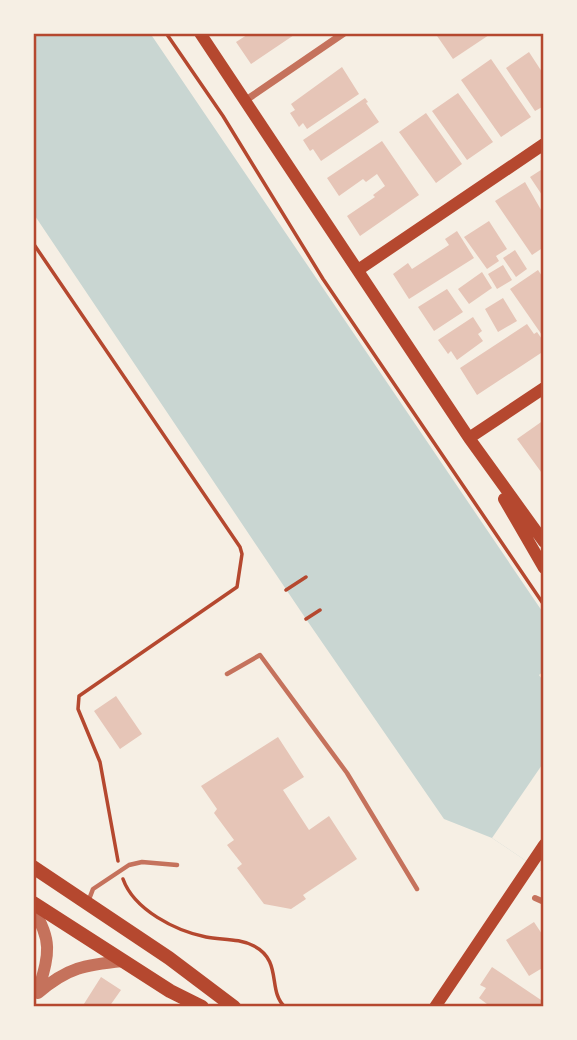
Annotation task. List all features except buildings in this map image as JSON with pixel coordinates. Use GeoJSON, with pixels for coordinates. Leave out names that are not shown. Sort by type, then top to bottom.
{"type":"FeatureCollection","features":[{"type":"Feature","properties":{"kind":"main road"},"geometry":{"type":"LineString","coordinates":[[200,33],[470,438],[544,542]]}},
{"type":"Feature","properties":{"kind":"main road"},"geometry":{"type":"LineString","coordinates":[[358,270],[544,144]]}},
{"type":"Feature","properties":{"kind":"main road"},"geometry":{"type":"LineString","coordinates":[[470,438],[544,388]]}},
{"type":"Feature","properties":{"kind":"main road"},"geometry":{"type":"LineString","coordinates":[[470,438],[544,568]]}},
{"type":"Feature","properties":{"kind":"main road"},"geometry":{"type":"LineString","coordinates":[[436,1007],[544,845]]}},
{"type":"Feature","properties":{"kind":"main road"},"geometry":{"type":"LineString","coordinates":[[33,866],[179,964],[234,1007]]}},
{"type":"Feature","properties":{"kind":"main road"},"geometry":{"type":"LineString","coordinates":[[33,903],[170,991],[202,1007]]}},
{"type":"Feature","properties":{"kind":"street"},"geometry":{"type":"LineString","coordinates":[[246,100],[344,33]]}},
{"type":"Feature","properties":{"kind":"street"},"geometry":{"type":"LineString","coordinates":[[535,898],[544,902]]}},
{"type":"Feature","properties":{"kind":"street"},"geometry":{"type":"LineString","coordinates":[[33,909],[44,927],[47,942],[47,959],[36,997]]}},
{"type":"Feature","properties":{"kind":"street"},"geometry":{"type":"LineString","coordinates":[[36,997],[62,974],[79,966],[123,961]]}},
{"type":"Feature","properties":{"kind":"lane"},"geometry":{"type":"LineString","coordinates":[[227,674],[260,655],[347,773],[417,889]]}},
{"type":"Feature","properties":{"kind":"lane"},"geometry":{"type":"LineString","coordinates":[[87,903],[93,889],[129,865],[142,862],[177,865]]}},
{"type":"Feature","properties":{"kind":"path"},"geometry":{"type":"LineString","coordinates":[[166,33],[223,116],[323,279],[544,605]]}},
{"type":"Feature","properties":{"kind":"path"},"geometry":{"type":"LineString","coordinates":[[33,243],[240,547],[242,554],[237,587],[79,696],[78,709],[100,762],[124,883],[135,897],[160,919],[192,933],[237,941],[261,951],[272,967],[277,998],[285,1007]]}},
{"type":"Feature","properties":{"kind":"path"},"geometry":{"type":"LineString","coordinates":[[286,590],[306,577]]}},
{"type":"Feature","properties":{"kind":"path"},"geometry":{"type":"LineString","coordinates":[[306,619],[320,610]]}},
{"type":"Feature","properties":{"kind":"shaded area"},"geometry":{"type":"Polygon","coordinates":[[[33,33],[150,33],[544,614],[544,671],[539,675],[544,682],[544,873],[492,838],[444,819],[33,213],[33,33]]]}},
{"type":"Feature","properties":{"kind":"pier"},"geometry":{"type":"Polygon","coordinates":[[[544,762],[544,873],[492,838],[544,762]]]}}]}
